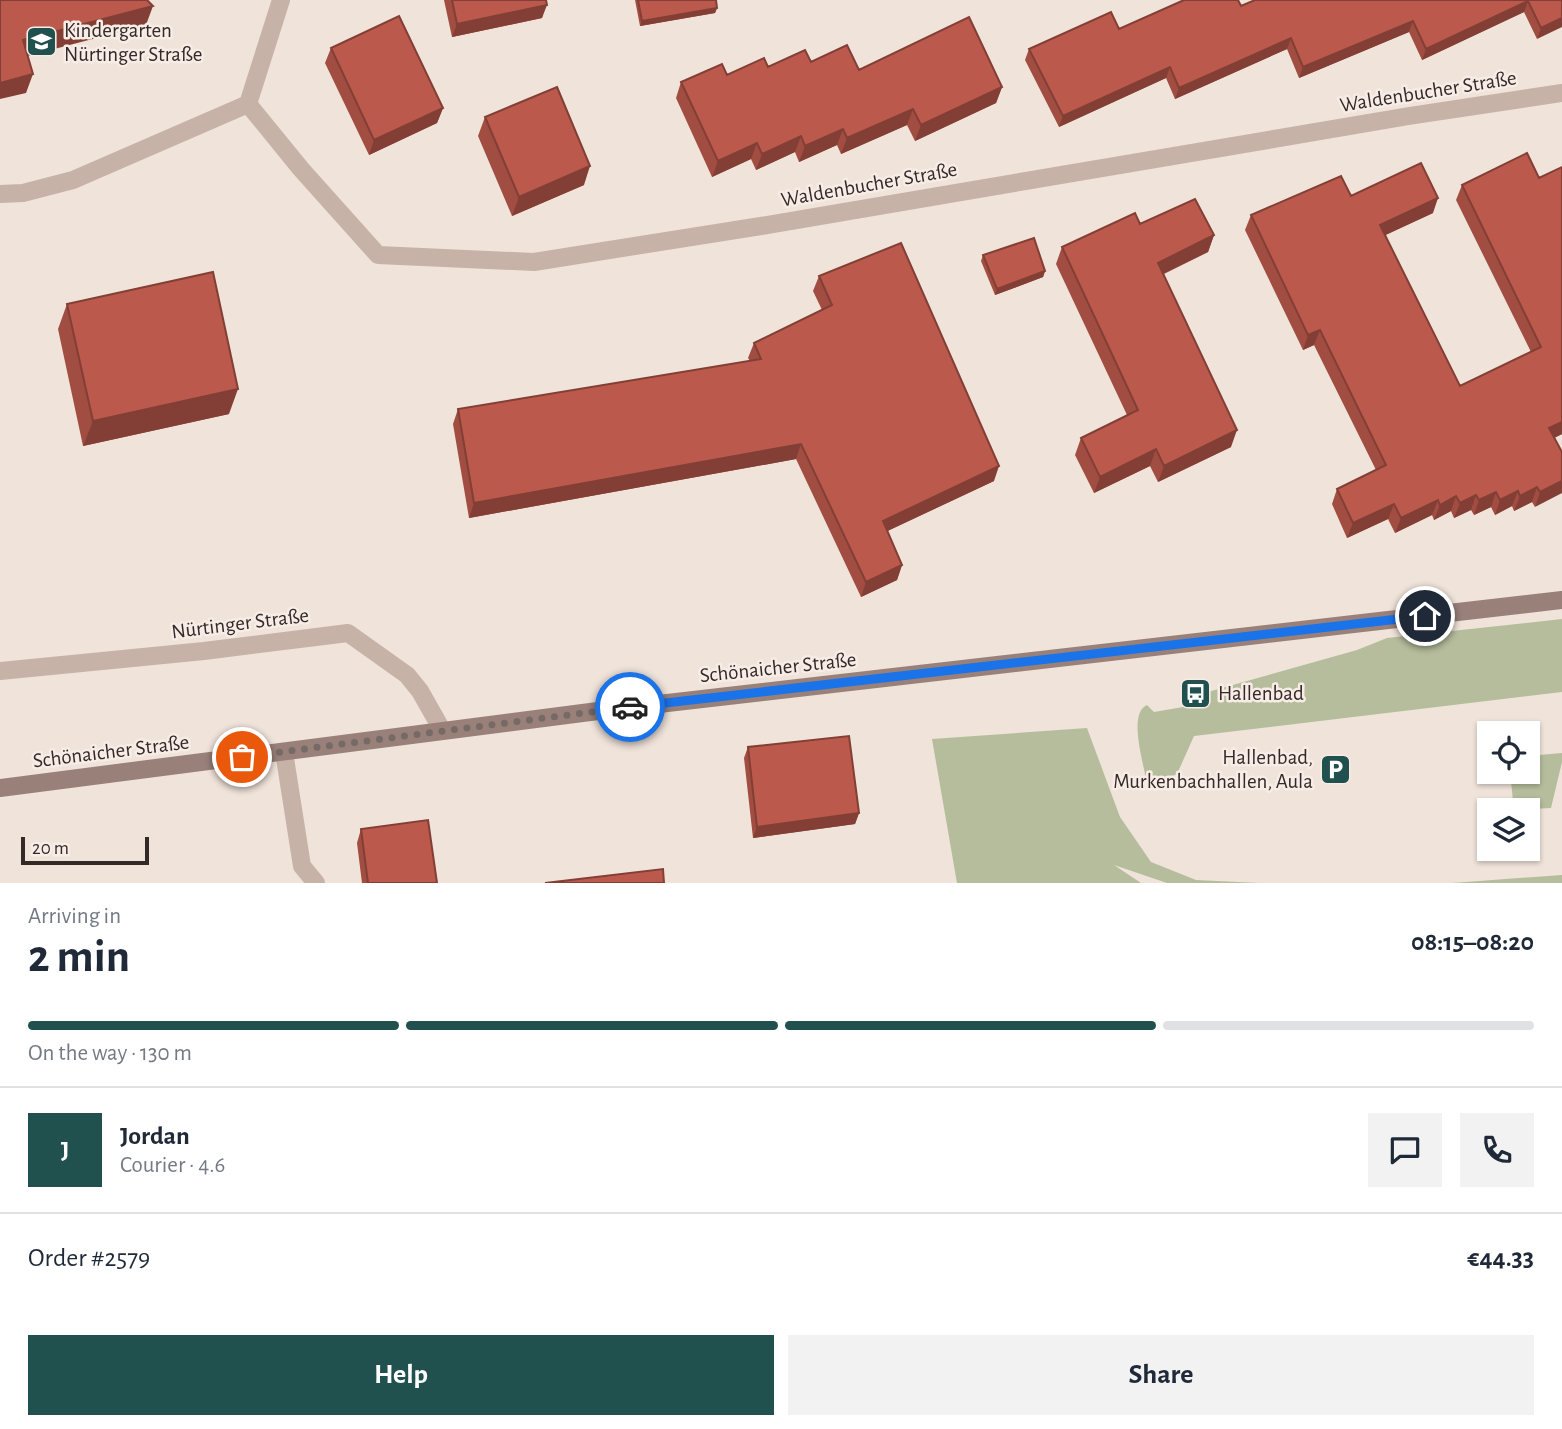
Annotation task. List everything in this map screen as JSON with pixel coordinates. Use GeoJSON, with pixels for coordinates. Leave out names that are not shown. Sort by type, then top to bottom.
{"type":"FeatureCollection","features":[{"type":"Feature","properties":{"kind":"main road","name":"Schönaicher Straße"},"geometry":{"type":"LineString","coordinates":[[0,788],[442,730],[1562,600]]}},
{"type":"Feature","properties":{"kind":"street"},"geometry":{"type":"LineString","coordinates":[[0,194],[23,193],[73,180],[248,104],[281,0]]}},
{"type":"Feature","properties":{"kind":"street","name":"Waldenbucher Straße"},"geometry":{"type":"LineString","coordinates":[[248,104],[301,169],[378,255],[534,262],[1395,118],[1562,93]]}},
{"type":"Feature","properties":{"kind":"street","name":"Nürtinger Straße"},"geometry":{"type":"LineString","coordinates":[[0,671],[204,651],[348,633],[407,676],[420,691],[442,730]]}},
{"type":"Feature","properties":{"kind":"street"},"geometry":{"type":"LineString","coordinates":[[284,752],[302,866],[316,883]]}},
{"type":"Feature","properties":{"kind":"green space"},"geometry":{"type":"Polygon","coordinates":[[[1562,619],[1562,692],[1194,736],[1177,774],[1168,778],[1146,779],[1140,750],[1138,717],[1147,705],[1154,712],[1189,706],[1190,697],[1357,650],[1387,638],[1562,619]]]}},
{"type":"Feature","properties":{"kind":"green space"},"geometry":{"type":"Polygon","coordinates":[[[1087,728],[1120,817],[1151,862],[1196,880],[1259,883],[1167,883],[1114,865],[1141,883],[957,883],[932,739],[1087,728]]]}},
{"type":"Feature","properties":{"kind":"green space"},"geometry":{"type":"Polygon","coordinates":[[[1562,753],[1551,808],[1540,809],[1540,798],[1513,798],[1511,784],[1540,784],[1540,755],[1562,753]]]}},
{"type":"Feature","properties":{"kind":"green space"},"geometry":{"type":"Polygon","coordinates":[[[1562,875],[1562,883],[1452,883],[1562,875]]]}},
{"type":"Feature","properties":{"kind":"building","name":"Kindergarten Nürtinger Straße"},"geometry":{"type":"Polygon","coordinates":[[[0,0],[147,0],[153,6],[23,40],[33,74],[0,83],[0,0]]]}},
{"type":"Feature","properties":{"kind":"building"},"geometry":{"type":"Polygon","coordinates":[[[452,0],[546,0],[547,5],[457,24],[452,0]]]}},
{"type":"Feature","properties":{"kind":"building"},"geometry":{"type":"Polygon","coordinates":[[[638,0],[716,0],[717,8],[642,21],[638,0]]]}},
{"type":"Feature","properties":{"kind":"building"},"geometry":{"type":"Polygon","coordinates":[[[1184,0],[1238,0],[1241,6],[1255,0],[1562,0],[1562,18],[1541,28],[1528,1],[1426,49],[1413,21],[1303,67],[1291,38],[1179,88],[1170,67],[1063,116],[1029,49],[1111,12],[1119,29],[1184,0]]]}},
{"type":"Feature","properties":{"kind":"building"},"geometry":{"type":"Polygon","coordinates":[[[399,16],[443,108],[374,140],[331,48],[399,16]]]}},
{"type":"Feature","properties":{"kind":"building"},"geometry":{"type":"Polygon","coordinates":[[[969,17],[1002,87],[921,125],[913,109],[847,138],[843,129],[805,146],[801,136],[762,154],[757,143],[718,161],[681,82],[722,64],[727,75],[764,58],[768,67],[805,50],[811,62],[847,45],[859,70],[969,17]]]}},
{"type":"Feature","properties":{"kind":"building"},"geometry":{"type":"Polygon","coordinates":[[[557,87],[590,166],[519,197],[485,117],[557,87]]]}},
{"type":"Feature","properties":{"kind":"building"},"geometry":{"type":"Polygon","coordinates":[[[1527,153],[1539,178],[1562,167],[1562,422],[1549,428],[1562,452],[1562,481],[1540,492],[1537,487],[1520,496],[1518,491],[1500,500],[1496,492],[1479,500],[1476,495],[1460,503],[1456,496],[1440,505],[1438,500],[1401,518],[1394,504],[1353,523],[1337,489],[1386,465],[1320,330],[1308,335],[1251,215],[1341,176],[1351,196],[1421,163],[1438,198],[1380,225],[1460,386],[1541,347],[1462,185],[1527,153]]]}},
{"type":"Feature","properties":{"kind":"building"},"geometry":{"type":"Polygon","coordinates":[[[1195,199],[1214,235],[1158,263],[1237,430],[1164,466],[1156,449],[1100,477],[1081,438],[1138,410],[1062,247],[1135,213],[1140,224],[1195,199]]]}},
{"type":"Feature","properties":{"kind":"building"},"geometry":{"type":"Polygon","coordinates":[[[1034,238],[1045,271],[997,289],[983,255],[1034,238]]]}},
{"type":"Feature","properties":{"kind":"building"},"geometry":{"type":"Polygon","coordinates":[[[901,243],[999,466],[883,521],[902,565],[866,582],[801,444],[474,503],[458,409],[761,359],[754,343],[832,305],[819,276],[901,243]]]}},
{"type":"Feature","properties":{"kind":"building"},"geometry":{"type":"Polygon","coordinates":[[[213,272],[238,389],[93,421],[67,304],[213,272]]]}},
{"type":"Feature","properties":{"kind":"building"},"geometry":{"type":"Polygon","coordinates":[[[849,736],[859,813],[757,827],[748,747],[849,736]]]}},
{"type":"Feature","properties":{"kind":"building"},"geometry":{"type":"Polygon","coordinates":[[[428,820],[437,883],[368,883],[361,829],[428,820]]]}},
{"type":"Feature","properties":{"kind":"building"},"geometry":{"type":"Polygon","coordinates":[[[663,869],[664,883],[545,883],[663,869]]]}},
{"type":"Feature","properties":{"kind":"way so far"},"geometry":{"type":"LineString","coordinates":[[242,757],[630,707]]}},
{"type":"Feature","properties":{"kind":"place","name":"Kindergarten Nürtinger Straße"},"geometry":{"type":"Point","coordinates":[41,42]}},
{"type":"Feature","properties":{"kind":"place","name":"Hallenbad"},"geometry":{"type":"Point","coordinates":[1195,693]}},
{"type":"Feature","properties":{"kind":"place","name":"Hallenbad, Murkenbachhallen, Aula"},"geometry":{"type":"Point","coordinates":[1336,769]}},
{"type":"Feature","properties":{"kind":"route"},"geometry":{"type":"LineString","coordinates":[[630,707],[1425,616]]}}]}
